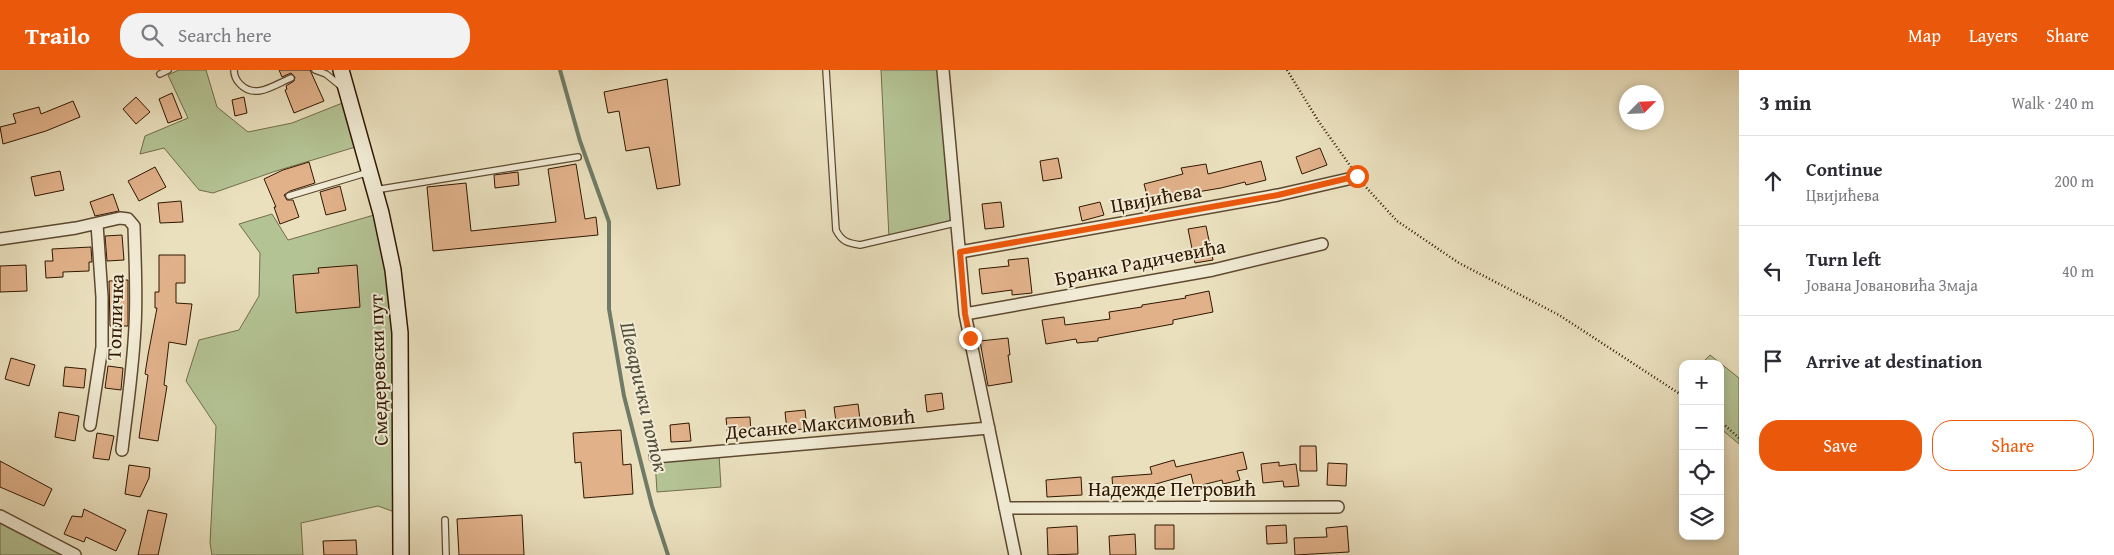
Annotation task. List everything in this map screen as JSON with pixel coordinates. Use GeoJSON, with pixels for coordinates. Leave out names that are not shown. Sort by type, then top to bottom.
{"type":"FeatureCollection","features":[{"type":"Feature","properties":{"kind":"main road","name":"Смедеревски пут"},"geometry":{"type":"LineString","coordinates":[[341,70],[375,190],[393,270],[400,333],[401,555]]}},
{"type":"Feature","properties":{"kind":"street"},"geometry":{"type":"LineString","coordinates":[[943,70],[955,222],[960,252],[965,314],[1015,555]]}},
{"type":"Feature","properties":{"kind":"street","name":"Цвијићева"},"geometry":{"type":"LineString","coordinates":[[960,252],[1278,195],[1357,176]]}},
{"type":"Feature","properties":{"kind":"street","name":"Топличка"},"geometry":{"type":"LineString","coordinates":[[0,238],[76,228],[124,218],[128,219],[134,226],[135,327],[131,380],[122,450]]}},
{"type":"Feature","properties":{"kind":"street","name":"Топличка"},"geometry":{"type":"LineString","coordinates":[[90,425],[102,347],[102,297],[98,224]]}},
{"type":"Feature","properties":{"kind":"street","name":"Бранка Радичевића"},"geometry":{"type":"LineString","coordinates":[[965,314],[1213,270],[1260,257],[1322,244]]}},
{"type":"Feature","properties":{"kind":"street","name":"Десанке Максимовић"},"geometry":{"type":"LineString","coordinates":[[655,457],[989,428]]}},
{"type":"Feature","properties":{"kind":"street","name":"Надежде Петровић"},"geometry":{"type":"LineString","coordinates":[[1005,508],[1338,507]]}},
{"type":"Feature","properties":{"kind":"street"},"geometry":{"type":"LineString","coordinates":[[0,516],[75,555]]}},
{"type":"Feature","properties":{"kind":"lane"},"geometry":{"type":"LineString","coordinates":[[160,74],[168,70]]}},
{"type":"Feature","properties":{"kind":"lane"},"geometry":{"type":"LineString","coordinates":[[234,70],[236,79],[247,90],[257,93],[291,78]]}},
{"type":"Feature","properties":{"kind":"lane"},"geometry":{"type":"LineString","coordinates":[[315,70],[326,74],[346,89]]}},
{"type":"Feature","properties":{"kind":"lane"},"geometry":{"type":"LineString","coordinates":[[826,70],[836,230],[839,236],[845,243],[860,245],[955,222]]}},
{"type":"Feature","properties":{"kind":"lane"},"geometry":{"type":"LineString","coordinates":[[375,190],[578,157]]}},
{"type":"Feature","properties":{"kind":"lane"},"geometry":{"type":"LineString","coordinates":[[289,196],[369,172]]}},
{"type":"Feature","properties":{"kind":"lane"},"geometry":{"type":"LineString","coordinates":[[444,520],[446,555]]}},
{"type":"Feature","properties":{"kind":"path"},"geometry":{"type":"LineString","coordinates":[[1287,70],[1319,122],[1357,176],[1397,221],[1460,263],[1559,315],[1679,393]]}},
{"type":"Feature","properties":{"kind":"path"},"geometry":{"type":"LineString","coordinates":[[1724,425],[1739,438]]}},
{"type":"Feature","properties":{"kind":"green space"},"geometry":{"type":"Polygon","coordinates":[[[179,70],[206,70],[217,107],[248,132],[292,123],[350,100],[362,145],[273,172],[213,193],[199,190],[164,148],[140,154],[145,136],[188,118],[168,75],[179,70]]]}},
{"type":"Feature","properties":{"kind":"green space"},"geometry":{"type":"Polygon","coordinates":[[[881,70],[949,70],[955,223],[889,238],[881,70]]]}},
{"type":"Feature","properties":{"kind":"green space"},"geometry":{"type":"Polygon","coordinates":[[[381,213],[393,270],[400,514],[378,506],[301,523],[303,555],[212,555],[210,543],[216,426],[186,381],[199,340],[239,330],[259,296],[260,253],[239,224],[272,214],[288,240],[381,213]]]}},
{"type":"Feature","properties":{"kind":"green space"},"geometry":{"type":"Polygon","coordinates":[[[1710,355],[1716,360],[1705,360],[1710,355]]]}},
{"type":"Feature","properties":{"kind":"green space"},"geometry":{"type":"Polygon","coordinates":[[[1724,366],[1739,378],[1739,444],[1724,431],[1724,366]]]}},
{"type":"Feature","properties":{"kind":"green space"},"geometry":{"type":"Polygon","coordinates":[[[719,455],[721,487],[657,492],[655,460],[719,455]]]}},
{"type":"Feature","properties":{"kind":"green space"},"geometry":{"type":"Polygon","coordinates":[[[0,516],[75,555],[0,555],[0,516]]]}},
{"type":"Feature","properties":{"kind":"building"},"geometry":{"type":"Polygon","coordinates":[[[279,70],[310,70],[324,101],[294,113],[285,90],[287,89],[286,86],[294,81],[295,77],[291,73],[282,77],[279,70]]]}},
{"type":"Feature","properties":{"kind":"building"},"geometry":{"type":"Polygon","coordinates":[[[667,79],[680,185],[657,189],[649,147],[626,151],[619,111],[608,113],[604,92],[667,79]]]}},
{"type":"Feature","properties":{"kind":"building"},"geometry":{"type":"Polygon","coordinates":[[[172,93],[182,118],[168,123],[159,99],[172,93]]]}},
{"type":"Feature","properties":{"kind":"building"},"geometry":{"type":"Polygon","coordinates":[[[136,97],[150,112],[136,124],[123,109],[136,97]]]}},
{"type":"Feature","properties":{"kind":"building"},"geometry":{"type":"Polygon","coordinates":[[[244,97],[247,113],[235,116],[232,100],[244,97]]]}},
{"type":"Feature","properties":{"kind":"building"},"geometry":{"type":"Polygon","coordinates":[[[73,101],[80,117],[46,131],[3,144],[0,127],[16,123],[13,114],[39,107],[41,114],[73,101]]]}},
{"type":"Feature","properties":{"kind":"building"},"geometry":{"type":"Polygon","coordinates":[[[1320,148],[1327,165],[1302,174],[1296,157],[1320,148]]]}},
{"type":"Feature","properties":{"kind":"building"},"geometry":{"type":"Polygon","coordinates":[[[1058,158],[1062,178],[1043,181],[1040,161],[1058,158]]]}},
{"type":"Feature","properties":{"kind":"building"},"geometry":{"type":"Polygon","coordinates":[[[1261,161],[1266,180],[1246,185],[1245,182],[1179,195],[1179,198],[1150,206],[1144,184],[1183,174],[1181,168],[1206,164],[1208,174],[1261,161]]]}},
{"type":"Feature","properties":{"kind":"building"},"geometry":{"type":"Polygon","coordinates":[[[309,162],[315,183],[290,191],[284,195],[287,200],[293,200],[299,217],[280,224],[274,207],[276,207],[264,179],[283,170],[309,162]]]}},
{"type":"Feature","properties":{"kind":"building"},"geometry":{"type":"Polygon","coordinates":[[[576,164],[585,219],[596,217],[598,235],[433,251],[427,187],[466,183],[471,231],[556,222],[548,169],[576,164]]]}},
{"type":"Feature","properties":{"kind":"building"},"geometry":{"type":"Polygon","coordinates":[[[155,167],[166,187],[139,201],[128,181],[155,167]]]}},
{"type":"Feature","properties":{"kind":"building"},"geometry":{"type":"Polygon","coordinates":[[[60,171],[64,190],[35,196],[31,177],[60,171]]]}},
{"type":"Feature","properties":{"kind":"building"},"geometry":{"type":"Polygon","coordinates":[[[518,172],[519,185],[495,188],[494,175],[518,172]]]}},
{"type":"Feature","properties":{"kind":"building"},"geometry":{"type":"Polygon","coordinates":[[[340,186],[346,210],[326,215],[320,192],[340,186]]]}},
{"type":"Feature","properties":{"kind":"building"},"geometry":{"type":"Polygon","coordinates":[[[113,194],[119,211],[95,216],[90,202],[113,194]]]}},
{"type":"Feature","properties":{"kind":"building"},"geometry":{"type":"Polygon","coordinates":[[[181,201],[183,222],[160,223],[158,203],[181,201]]]}},
{"type":"Feature","properties":{"kind":"building"},"geometry":{"type":"Polygon","coordinates":[[[1001,202],[1004,227],[985,229],[982,204],[1001,202]]]}},
{"type":"Feature","properties":{"kind":"building"},"geometry":{"type":"Polygon","coordinates":[[[1100,202],[1104,215],[1082,221],[1079,207],[1100,202]]]}},
{"type":"Feature","properties":{"kind":"building"},"geometry":{"type":"Polygon","coordinates":[[[1206,226],[1213,260],[1195,263],[1188,229],[1206,226]]]}},
{"type":"Feature","properties":{"kind":"building"},"geometry":{"type":"Polygon","coordinates":[[[122,235],[124,260],[107,261],[105,236],[122,235]]]}},
{"type":"Feature","properties":{"kind":"building"},"geometry":{"type":"Polygon","coordinates":[[[91,247],[92,262],[89,262],[89,271],[63,272],[63,277],[46,278],[45,261],[53,261],[52,249],[91,247]]]}},
{"type":"Feature","properties":{"kind":"building"},"geometry":{"type":"Polygon","coordinates":[[[159,255],[185,255],[185,283],[176,283],[176,303],[192,304],[186,345],[169,342],[164,385],[167,386],[158,441],[139,438],[148,375],[145,374],[157,308],[155,308],[155,292],[159,292],[159,255]]]}},
{"type":"Feature","properties":{"kind":"building"},"geometry":{"type":"Polygon","coordinates":[[[1028,258],[1032,293],[1012,295],[1012,290],[982,294],[979,269],[1009,266],[1008,260],[1028,258]]]}},
{"type":"Feature","properties":{"kind":"building"},"geometry":{"type":"Polygon","coordinates":[[[26,265],[27,291],[0,292],[0,266],[26,265]]]}},
{"type":"Feature","properties":{"kind":"building"},"geometry":{"type":"Polygon","coordinates":[[[357,265],[360,307],[296,313],[293,275],[319,273],[318,268],[357,265]]]}},
{"type":"Feature","properties":{"kind":"building"},"geometry":{"type":"Polygon","coordinates":[[[128,280],[128,326],[110,326],[109,281],[128,280]]]}},
{"type":"Feature","properties":{"kind":"building"},"geometry":{"type":"Polygon","coordinates":[[[1209,291],[1213,312],[1173,320],[1173,324],[1098,338],[1098,341],[1077,343],[1076,339],[1046,344],[1042,320],[1064,317],[1065,325],[1110,319],[1109,312],[1186,298],[1185,296],[1209,291]]]}},
{"type":"Feature","properties":{"kind":"building"},"geometry":{"type":"Polygon","coordinates":[[[1008,338],[1010,355],[1008,355],[1012,382],[988,386],[980,341],[1008,338]]]}},
{"type":"Feature","properties":{"kind":"building"},"geometry":{"type":"Polygon","coordinates":[[[11,358],[35,365],[29,386],[5,379],[11,358]]]}},
{"type":"Feature","properties":{"kind":"building"},"geometry":{"type":"Polygon","coordinates":[[[108,366],[123,368],[121,390],[105,388],[108,366]]]}},
{"type":"Feature","properties":{"kind":"building"},"geometry":{"type":"Polygon","coordinates":[[[65,367],[86,369],[84,388],[63,386],[65,367]]]}},
{"type":"Feature","properties":{"kind":"building"},"geometry":{"type":"Polygon","coordinates":[[[942,393],[944,409],[927,412],[925,395],[942,393]]]}},
{"type":"Feature","properties":{"kind":"building"},"geometry":{"type":"Polygon","coordinates":[[[858,404],[861,427],[837,429],[834,407],[858,404]]]}},
{"type":"Feature","properties":{"kind":"building"},"geometry":{"type":"Polygon","coordinates":[[[805,410],[807,429],[787,430],[785,412],[805,410]]]}},
{"type":"Feature","properties":{"kind":"building"},"geometry":{"type":"Polygon","coordinates":[[[59,412],[79,416],[75,441],[55,437],[59,412]]]}},
{"type":"Feature","properties":{"kind":"building"},"geometry":{"type":"Polygon","coordinates":[[[750,417],[751,435],[728,437],[726,418],[750,417]]]}},
{"type":"Feature","properties":{"kind":"building"},"geometry":{"type":"Polygon","coordinates":[[[689,423],[691,441],[671,442],[670,425],[689,423]]]}},
{"type":"Feature","properties":{"kind":"building"},"geometry":{"type":"Polygon","coordinates":[[[621,430],[623,465],[631,464],[633,494],[584,498],[581,462],[575,463],[573,433],[621,430]]]}},
{"type":"Feature","properties":{"kind":"building"},"geometry":{"type":"Polygon","coordinates":[[[97,433],[114,436],[109,460],[93,458],[97,433]]]}},
{"type":"Feature","properties":{"kind":"building"},"geometry":{"type":"Polygon","coordinates":[[[1300,446],[1316,446],[1317,471],[1300,471],[1300,446]]]}},
{"type":"Feature","properties":{"kind":"building"},"geometry":{"type":"Polygon","coordinates":[[[1243,452],[1247,469],[1237,471],[1240,480],[1223,484],[1222,480],[1194,487],[1191,474],[1138,489],[1113,490],[1112,477],[1152,474],[1150,467],[1174,460],[1176,467],[1243,452]]]}},
{"type":"Feature","properties":{"kind":"building"},"geometry":{"type":"Polygon","coordinates":[[[0,461],[52,489],[44,506],[0,487],[0,461]]]}},
{"type":"Feature","properties":{"kind":"building"},"geometry":{"type":"Polygon","coordinates":[[[1279,462],[1279,466],[1296,464],[1299,486],[1284,487],[1283,481],[1263,483],[1261,464],[1279,462]]]}},
{"type":"Feature","properties":{"kind":"building"},"geometry":{"type":"Polygon","coordinates":[[[1328,463],[1347,464],[1346,486],[1327,485],[1328,463]]]}},
{"type":"Feature","properties":{"kind":"building"},"geometry":{"type":"Polygon","coordinates":[[[129,465],[150,468],[149,478],[140,497],[125,494],[129,465]]]}},
{"type":"Feature","properties":{"kind":"building"},"geometry":{"type":"Polygon","coordinates":[[[1081,477],[1082,495],[1047,497],[1046,480],[1081,477]]]}},
{"type":"Feature","properties":{"kind":"building"},"geometry":{"type":"Polygon","coordinates":[[[84,509],[126,530],[116,551],[86,537],[84,542],[64,534],[72,516],[82,517],[84,509]]]}},
{"type":"Feature","properties":{"kind":"building"},"geometry":{"type":"Polygon","coordinates":[[[148,510],[167,514],[158,555],[138,555],[148,510]]]}},
{"type":"Feature","properties":{"kind":"building"},"geometry":{"type":"Polygon","coordinates":[[[522,515],[524,555],[459,555],[457,519],[522,515]]]}},
{"type":"Feature","properties":{"kind":"building"},"geometry":{"type":"Polygon","coordinates":[[[1155,525],[1174,525],[1174,549],[1155,549],[1155,525]]]}},
{"type":"Feature","properties":{"kind":"building"},"geometry":{"type":"Polygon","coordinates":[[[1286,525],[1287,543],[1267,544],[1266,526],[1286,525]]]}},
{"type":"Feature","properties":{"kind":"building"},"geometry":{"type":"Polygon","coordinates":[[[1077,526],[1078,554],[1048,555],[1047,528],[1077,526]]]}},
{"type":"Feature","properties":{"kind":"building"},"geometry":{"type":"Polygon","coordinates":[[[1347,526],[1349,552],[1295,555],[1294,538],[1327,537],[1326,528],[1347,526]]]}},
{"type":"Feature","properties":{"kind":"building"},"geometry":{"type":"Polygon","coordinates":[[[1135,534],[1136,555],[1110,555],[1109,536],[1135,534]]]}},
{"type":"Feature","properties":{"kind":"building"},"geometry":{"type":"Polygon","coordinates":[[[356,540],[357,555],[324,555],[323,541],[356,540]]]}},
{"type":"Feature","properties":{"kind":"waterway","name":"Шеварички поток"},"geometry":{"type":"LineString","coordinates":[[560,70],[580,141],[609,222],[609,309],[624,396],[652,506],[668,555]]}},
{"type":"Feature","properties":{"kind":"route"},"geometry":{"type":"LineString","coordinates":[[970,338],[965,314],[960,252],[1278,195],[1357,176]]}}]}
